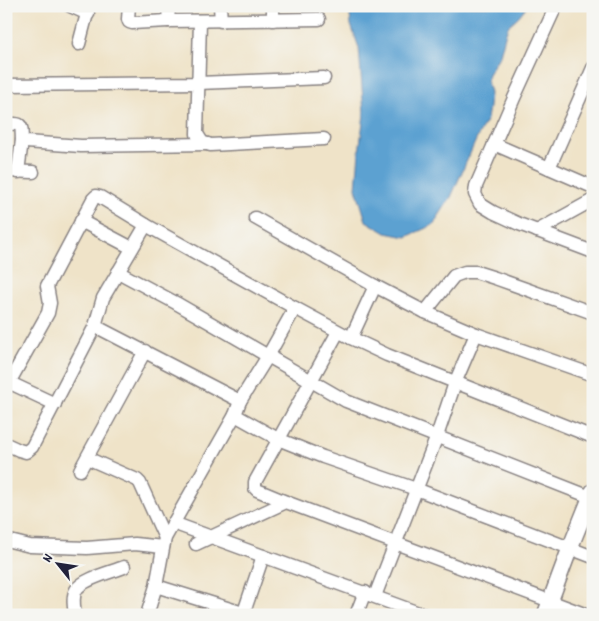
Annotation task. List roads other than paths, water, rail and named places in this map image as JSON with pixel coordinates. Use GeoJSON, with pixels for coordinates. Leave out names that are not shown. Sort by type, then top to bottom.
{"type":"FeatureCollection","features":[{"type":"Feature","properties":{"kind":"street"},"geometry":{"type":"LineString","coordinates":[[70,6],[89,10],[79,44]]}},
{"type":"Feature","properties":{"kind":"street"},"geometry":{"type":"LineString","coordinates":[[129,6],[128,19],[132,23],[319,19]]}},
{"type":"Feature","properties":{"kind":"street"},"geometry":{"type":"LineString","coordinates":[[168,21],[169,6]]}},
{"type":"Feature","properties":{"kind":"street"},"geometry":{"type":"LineString","coordinates":[[220,6],[221,20]]}},
{"type":"Feature","properties":{"kind":"street"},"geometry":{"type":"LineString","coordinates":[[273,6],[273,20]]}},
{"type":"Feature","properties":{"kind":"street"},"geometry":{"type":"LineString","coordinates":[[556,6],[494,144],[476,186],[475,194],[480,204],[494,212],[537,231],[593,252]]}},
{"type":"Feature","properties":{"kind":"street"},"geometry":{"type":"LineString","coordinates":[[200,21],[197,134],[202,142],[210,146],[324,139]]}},
{"type":"Feature","properties":{"kind":"street"},"geometry":{"type":"LineString","coordinates":[[549,168],[593,68]]}},
{"type":"Feature","properties":{"kind":"street"},"geometry":{"type":"LineString","coordinates":[[6,85],[324,78]]}},
{"type":"Feature","properties":{"kind":"street"},"geometry":{"type":"LineString","coordinates":[[6,124],[13,124],[22,128],[22,140],[12,172],[34,172]]}},
{"type":"Feature","properties":{"kind":"street"},"geometry":{"type":"LineString","coordinates":[[22,140],[26,142],[81,146],[208,144]]}},
{"type":"Feature","properties":{"kind":"street"},"geometry":{"type":"LineString","coordinates":[[494,144],[593,187]]}},
{"type":"Feature","properties":{"kind":"street"},"geometry":{"type":"LineString","coordinates":[[55,404],[7,384],[48,313],[50,303],[48,286],[96,196],[338,332],[387,355],[593,437]]}},
{"type":"Feature","properties":{"kind":"street"},"geometry":{"type":"LineString","coordinates":[[537,231],[593,200]]}},
{"type":"Feature","properties":{"kind":"street"},"geometry":{"type":"LineString","coordinates":[[254,218],[425,312],[476,334],[593,375]]}},
{"type":"Feature","properties":{"kind":"street"},"geometry":{"type":"LineString","coordinates":[[81,221],[132,248]]}},
{"type":"Feature","properties":{"kind":"street"},"geometry":{"type":"LineString","coordinates":[[6,444],[26,452],[32,447],[95,326],[103,298],[146,225]]}},
{"type":"Feature","properties":{"kind":"street"},"geometry":{"type":"LineString","coordinates":[[118,272],[176,303],[346,401],[592,495],[547,608]]}},
{"type":"Feature","properties":{"kind":"street"},"geometry":{"type":"LineString","coordinates":[[425,312],[454,276],[465,272],[476,272],[593,313]]}},
{"type":"Feature","properties":{"kind":"street"},"geometry":{"type":"LineString","coordinates":[[351,338],[375,286]]}},
{"type":"Feature","properties":{"kind":"street"},"geometry":{"type":"LineString","coordinates":[[146,615],[156,586],[164,542],[173,523],[235,415],[240,401],[295,308]]}},
{"type":"Feature","properties":{"kind":"street"},"geometry":{"type":"LineString","coordinates":[[95,326],[240,401]]}},
{"type":"Feature","properties":{"kind":"street"},"geometry":{"type":"LineString","coordinates":[[338,332],[255,482],[255,488],[547,608],[586,615]]}},
{"type":"Feature","properties":{"kind":"street"},"geometry":{"type":"LineString","coordinates":[[356,615],[370,594],[395,544],[437,436],[455,383],[476,334]]}},
{"type":"Feature","properties":{"kind":"street"},"geometry":{"type":"LineString","coordinates":[[80,470],[144,351]]}},
{"type":"Feature","properties":{"kind":"street"},"geometry":{"type":"LineString","coordinates":[[235,415],[278,439],[323,457],[416,489],[593,557]]}},
{"type":"Feature","properties":{"kind":"street"},"geometry":{"type":"LineString","coordinates":[[86,458],[140,483],[164,542]]}},
{"type":"Feature","properties":{"kind":"street"},"geometry":{"type":"LineString","coordinates":[[196,544],[286,502]]}},
{"type":"Feature","properties":{"kind":"street"},"geometry":{"type":"LineString","coordinates":[[173,523],[370,594],[418,614]]}},
{"type":"Feature","properties":{"kind":"street"},"geometry":{"type":"LineString","coordinates":[[6,540],[30,546],[87,548],[164,542]]}},
{"type":"Feature","properties":{"kind":"street"},"geometry":{"type":"LineString","coordinates":[[156,586],[243,614],[263,556]]}},
{"type":"Feature","properties":{"kind":"street"},"geometry":{"type":"LineString","coordinates":[[75,615],[74,599],[75,592],[79,586],[124,568]]}},
{"type":"Feature","properties":{"kind":"water"},"geometry":{"type":"Polygon","coordinates":[[[349,6],[527,6],[509,25],[500,55],[488,74],[487,83],[490,92],[487,119],[451,197],[433,225],[406,237],[386,233],[366,221],[356,188],[364,114],[359,48],[351,25],[349,6]]]}}]}
